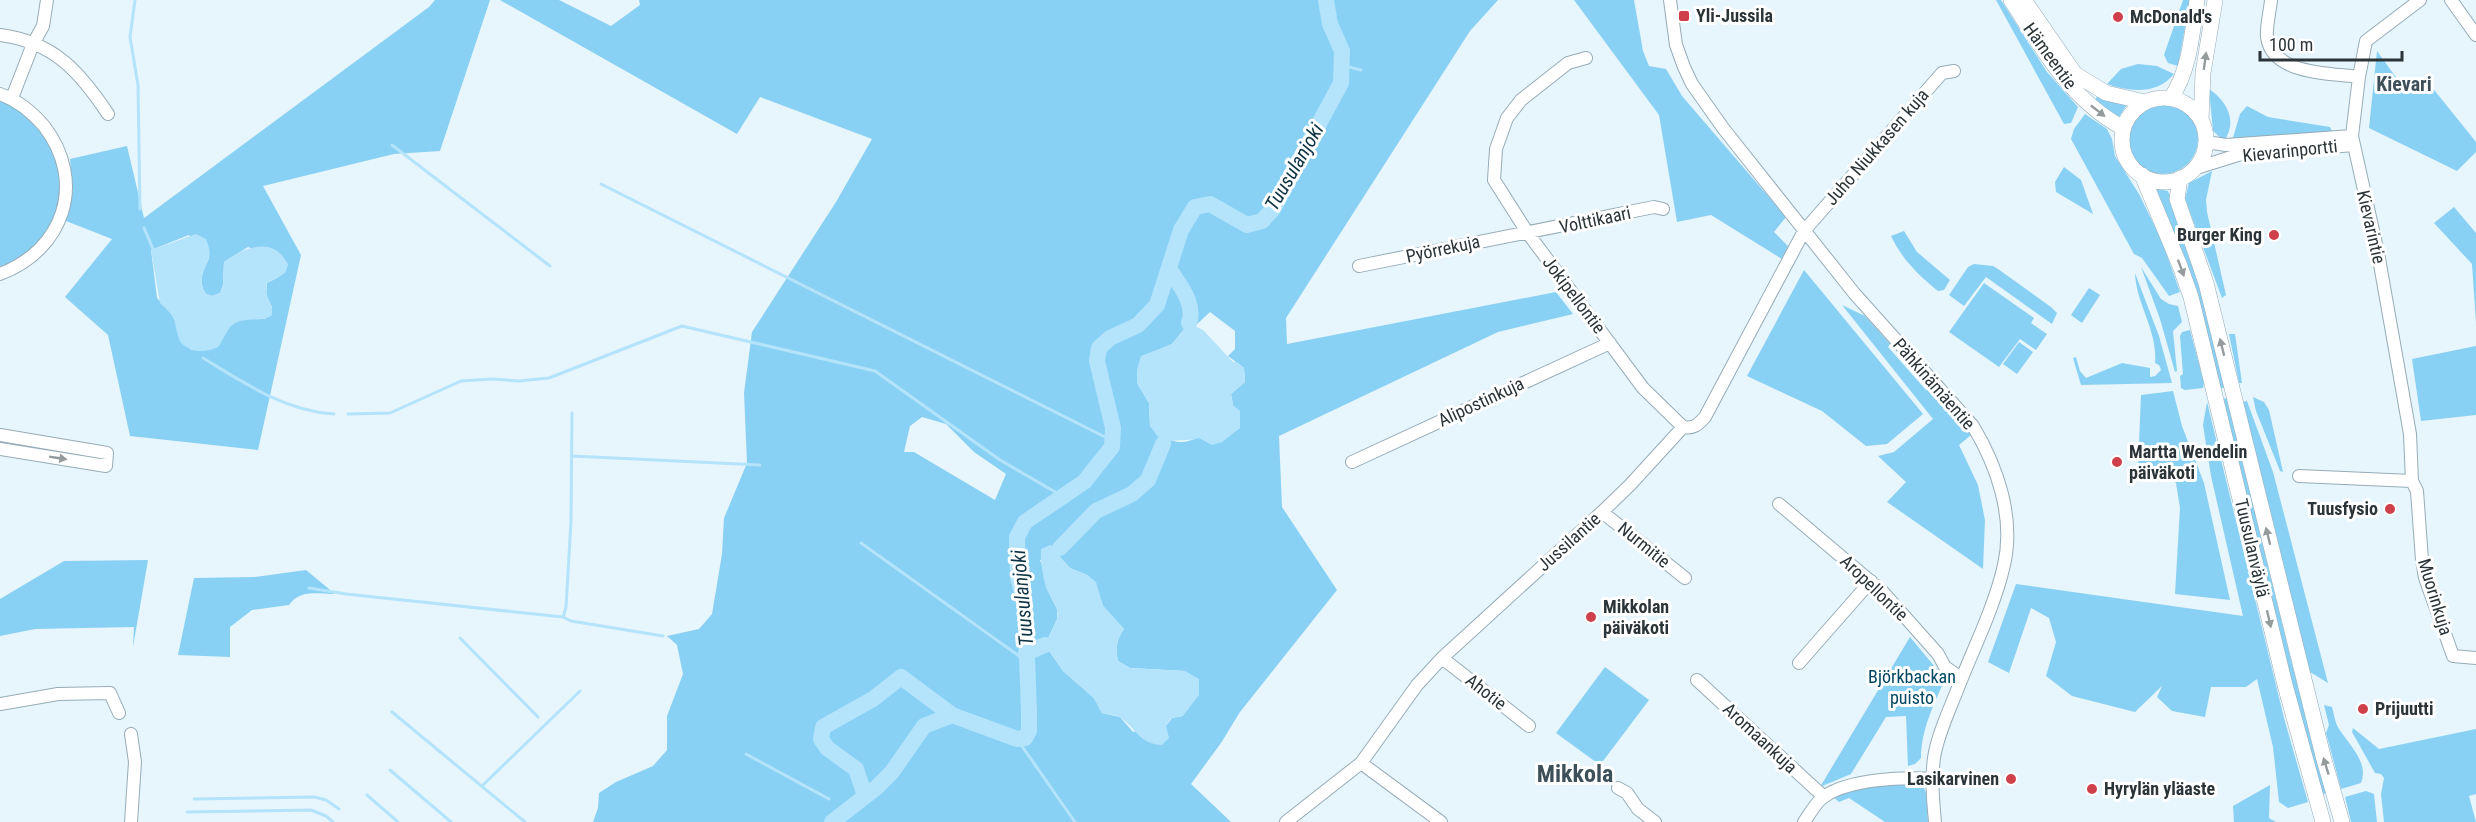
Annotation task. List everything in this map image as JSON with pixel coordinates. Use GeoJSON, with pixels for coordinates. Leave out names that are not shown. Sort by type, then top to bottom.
{"type":"FeatureCollection","features":[{"type":"Feature","properties":{"kind":"main road","name":"Hämeentie"},"geometry":{"type":"LineString","coordinates":[[2011,0],[2061,77],[2073,90],[2123,128]]}},
{"type":"Feature","properties":{"kind":"main road","name":"Hämeentie"},"geometry":{"type":"LineString","coordinates":[[2024,0],[2075,74],[2106,93],[2145,102]]}},
{"type":"Feature","properties":{"kind":"main road"},"geometry":{"type":"LineString","coordinates":[[2171,98],[2182,80],[2197,0]]}},
{"type":"Feature","properties":{"kind":"main road"},"geometry":{"type":"LineString","coordinates":[[2201,120],[2185,104],[2171,98],[2156,98],[2145,102],[2130,114],[2123,128],[2122,143],[2126,158],[2142,175],[2164,181],[2180,178],[2193,169],[2202,156],[2205,142],[2201,120],[2203,73],[2215,0]]}},
{"type":"Feature","properties":{"kind":"main road","name":"Tuusulanväylä"},"geometry":{"type":"LineString","coordinates":[[2142,175],[2146,190],[2180,266],[2191,297],[2285,685],[2323,822]]}},
{"type":"Feature","properties":{"kind":"main road","name":"Tuusulanväylä"},"geometry":{"type":"LineString","coordinates":[[2180,178],[2177,199],[2206,284],[2323,756],[2343,822]]}},
{"type":"Feature","properties":{"kind":"street"},"geometry":{"type":"LineString","coordinates":[[0,274],[19,267],[39,251],[63,213],[67,188],[64,162],[53,138],[38,118],[6,96],[43,26],[47,0]]}},
{"type":"Feature","properties":{"kind":"street","name":"Pähkinämäentie"},"geometry":{"type":"LineString","coordinates":[[1670,0],[1676,45],[1692,84],[1723,128],[1854,293],[1973,426],[1988,451],[1998,476],[2005,507],[2005,563],[1935,756],[1932,779],[1935,822]]}},
{"type":"Feature","properties":{"kind":"street"},"geometry":{"type":"LineString","coordinates":[[2271,0],[2267,38],[2271,49],[2285,64],[2306,70],[2359,77]]}},
{"type":"Feature","properties":{"kind":"street","name":"Kievarintie"},"geometry":{"type":"LineString","coordinates":[[2412,481],[2410,434],[2378,253],[2353,141],[2359,77],[2367,41],[2420,0]]}},
{"type":"Feature","properties":{"kind":"street"},"geometry":{"type":"LineString","coordinates":[[2451,0],[2476,35]]}},
{"type":"Feature","properties":{"kind":"street"},"geometry":{"type":"LineString","coordinates":[[0,35],[33,44],[76,70],[108,114]]}},
{"type":"Feature","properties":{"kind":"street","name":"Jokipellontie"},"geometry":{"type":"LineString","coordinates":[[1586,58],[1568,63],[1521,100],[1507,118],[1496,149],[1494,180],[1527,232],[1643,388],[1683,427]]}},
{"type":"Feature","properties":{"kind":"street","name":"Juho Niukkasen kuja"},"geometry":{"type":"LineString","coordinates":[[1804,231],[1942,73],[1954,71]]}},
{"type":"Feature","properties":{"kind":"street","name":"Kievarinportti"},"geometry":{"type":"LineString","coordinates":[[2205,142],[2226,145],[2353,141]]}},
{"type":"Feature","properties":{"kind":"street","name":"Kievarinportti"},"geometry":{"type":"LineString","coordinates":[[2193,169],[2241,154],[2353,141]]}},
{"type":"Feature","properties":{"kind":"street","name":"Volttikaari"},"geometry":{"type":"LineString","coordinates":[[1527,232],[1654,207],[1663,209]]}},
{"type":"Feature","properties":{"kind":"street","name":"Jussilantie"},"geometry":{"type":"LineString","coordinates":[[1287,822],[1361,763],[1417,685],[1442,658],[1602,512],[1683,427],[1689,428],[1699,424],[1705,417],[1804,231]]}},
{"type":"Feature","properties":{"kind":"street","name":"Pyörrekuja"},"geometry":{"type":"LineString","coordinates":[[1359,266],[1527,232]]}},
{"type":"Feature","properties":{"kind":"street","name":"Alipostinkuja"},"geometry":{"type":"LineString","coordinates":[[1352,462],[1610,343]]}},
{"type":"Feature","properties":{"kind":"street"},"geometry":{"type":"LineString","coordinates":[[0,435],[107,453],[106,466],[0,449]]}},
{"type":"Feature","properties":{"kind":"street"},"geometry":{"type":"LineString","coordinates":[[2299,476],[2412,481]]}},
{"type":"Feature","properties":{"kind":"street","name":"Muorinkuja"},"geometry":{"type":"LineString","coordinates":[[2412,481],[2417,490],[2425,578],[2453,656],[2476,658]]}},
{"type":"Feature","properties":{"kind":"street","name":"Aropellontie"},"geometry":{"type":"LineString","coordinates":[[1779,504],[1871,580],[1938,654],[1945,667],[1962,678]]}},
{"type":"Feature","properties":{"kind":"street","name":"Nurmitie"},"geometry":{"type":"LineString","coordinates":[[1602,512],[1685,578]]}},
{"type":"Feature","properties":{"kind":"street"},"geometry":{"type":"LineString","coordinates":[[1799,663],[1871,580]]}},
{"type":"Feature","properties":{"kind":"street","name":"Ahotie"},"geometry":{"type":"LineString","coordinates":[[1442,658],[1529,726]]}},
{"type":"Feature","properties":{"kind":"street","name":"Aromaankuja"},"geometry":{"type":"LineString","coordinates":[[1697,680],[1823,796]]}},
{"type":"Feature","properties":{"kind":"street"},"geometry":{"type":"LineString","coordinates":[[0,704],[52,695],[110,693],[119,713]]}},
{"type":"Feature","properties":{"kind":"street"},"geometry":{"type":"LineString","coordinates":[[130,822],[135,762],[131,734]]}},
{"type":"Feature","properties":{"kind":"street"},"geometry":{"type":"LineString","coordinates":[[1361,763],[1441,822]]}},
{"type":"Feature","properties":{"kind":"street"},"geometry":{"type":"LineString","coordinates":[[1804,822],[1823,796],[1843,787],[1903,778],[1932,779]]}},
{"type":"Feature","properties":{"kind":"street"},"geometry":{"type":"LineString","coordinates":[[1618,788],[1627,794],[1638,809],[1655,822]]}},
{"type":"Feature","properties":{"kind":"green space"},"geometry":{"type":"Polygon","coordinates":[[[435,0],[490,0],[440,151],[394,154],[263,186],[301,255],[258,450],[130,436],[108,335],[65,297],[112,239],[66,221],[73,190],[70,159],[127,146],[144,218],[429,7],[435,0]],[[189,235],[151,250],[157,298],[172,313],[191,350],[204,350],[218,345],[228,329],[241,320],[265,319],[272,307],[266,296],[267,283],[281,275],[287,266],[287,262],[248,247],[224,262],[223,285],[220,293],[212,296],[206,294],[202,285],[204,268],[209,259],[189,235]]]}},
{"type":"Feature","properties":{"kind":"green space"},"geometry":{"type":"Polygon","coordinates":[[[500,0],[559,0],[611,26],[640,5],[639,0],[1498,0],[1470,31],[1286,318],[1287,344],[1556,292],[1573,314],[1498,332],[1279,436],[1282,507],[1337,590],[1240,712],[1191,784],[1231,822],[593,822],[598,808],[599,793],[616,782],[653,766],[667,750],[667,716],[683,674],[677,645],[667,636],[699,629],[712,614],[722,554],[724,518],[747,463],[744,393],[752,332],[836,202],[872,139],[760,97],[737,134],[500,0]],[[1210,312],[1195,326],[1189,323],[1172,344],[1158,350],[1137,383],[1149,403],[1150,426],[1170,440],[1189,441],[1213,426],[1233,405],[1231,394],[1245,382],[1244,368],[1228,356],[1235,349],[1235,331],[1210,312]],[[922,417],[910,426],[904,452],[914,452],[995,500],[1006,474],[974,452],[946,424],[922,417]],[[1060,557],[1040,560],[1045,573],[1046,587],[1057,609],[1057,619],[1045,645],[1063,671],[1094,698],[1102,713],[1120,717],[1133,732],[1166,726],[1172,718],[1183,716],[1185,671],[1130,668],[1118,661],[1117,644],[1124,629],[1103,606],[1095,582],[1087,575],[1070,568],[1060,557]]]}},
{"type":"Feature","properties":{"kind":"green space"},"geometry":{"type":"Polygon","coordinates":[[[1574,0],[1634,0],[1643,51],[1649,66],[1666,69],[1682,96],[1786,217],[1774,232],[1788,246],[1782,259],[1711,215],[1677,222],[1659,115],[1574,0]]]}},
{"type":"Feature","properties":{"kind":"green space"},"geometry":{"type":"Polygon","coordinates":[[[1996,0],[2001,0],[2047,72],[2078,107],[2071,123],[2064,124],[1996,0]]]}},
{"type":"Feature","properties":{"kind":"green space"},"geometry":{"type":"Polygon","coordinates":[[[2183,0],[2190,0],[2178,66],[2168,63],[2164,55],[2183,0]]]}},
{"type":"Feature","properties":{"kind":"green space"},"geometry":{"type":"Polygon","coordinates":[[[2377,51],[2408,94],[2427,81],[2476,142],[2476,152],[2457,171],[2369,128],[2377,51]]]}},
{"type":"Feature","properties":{"kind":"green space"},"geometry":{"type":"Polygon","coordinates":[[[2138,64],[2157,66],[2174,74],[2160,86],[2151,89],[2125,89],[2107,84],[2121,69],[2138,64]]]}},
{"type":"Feature","properties":{"kind":"green space"},"geometry":{"type":"Polygon","coordinates":[[[2209,89],[2221,99],[2228,112],[2230,126],[2224,141],[2213,131],[2209,89]]]}},
{"type":"Feature","properties":{"kind":"green space"},"geometry":{"type":"Polygon","coordinates":[[[0,94],[38,118],[64,162],[54,231],[0,274],[0,94]]]}},
{"type":"Feature","properties":{"kind":"green space"},"geometry":{"type":"Polygon","coordinates":[[[2099,94],[2128,103],[2119,117],[2094,101],[2099,94]]]}},
{"type":"Feature","properties":{"kind":"green space"},"geometry":{"type":"Polygon","coordinates":[[[2163,104],[2176,107],[2188,114],[2195,126],[2198,139],[2195,152],[2188,164],[2176,171],[2163,174],[2150,171],[2138,164],[2131,152],[2128,139],[2131,126],[2138,114],[2150,107],[2163,104]]]}},
{"type":"Feature","properties":{"kind":"green space"},"geometry":{"type":"Polygon","coordinates":[[[2247,106],[2268,117],[2330,127],[2333,133],[2232,141],[2240,114],[2247,106]]]}},
{"type":"Feature","properties":{"kind":"green space"},"geometry":{"type":"Polygon","coordinates":[[[2085,114],[2107,129],[2112,139],[2115,156],[2139,194],[2162,241],[2180,292],[2169,296],[2142,258],[2134,254],[2071,139],[2074,129],[2085,114]]]}},
{"type":"Feature","properties":{"kind":"green space"},"geometry":{"type":"Polygon","coordinates":[[[2064,167],[2081,180],[2093,214],[2056,192],[2055,182],[2064,167]]]}},
{"type":"Feature","properties":{"kind":"green space"},"geometry":{"type":"Polygon","coordinates":[[[2212,171],[2206,200],[2226,295],[2222,298],[2185,199],[2189,183],[2212,171]]]}},
{"type":"Feature","properties":{"kind":"green space"},"geometry":{"type":"Polygon","coordinates":[[[2153,188],[2168,191],[2192,260],[2226,388],[2220,388],[2197,295],[2153,188]]]}},
{"type":"Feature","properties":{"kind":"green space"},"geometry":{"type":"Polygon","coordinates":[[[2454,207],[2476,233],[2476,323],[2472,264],[2434,223],[2454,207]]]}},
{"type":"Feature","properties":{"kind":"green space"},"geometry":{"type":"Polygon","coordinates":[[[1904,231],[1917,252],[1950,280],[1944,290],[1938,291],[1931,285],[1900,252],[1891,236],[1904,231]]]}},
{"type":"Feature","properties":{"kind":"green space"},"geometry":{"type":"Polygon","coordinates":[[[1974,264],[1993,266],[2051,307],[2057,313],[2052,324],[1986,277],[1964,306],[1949,295],[1968,267],[1974,264]]]}},
{"type":"Feature","properties":{"kind":"green space"},"geometry":{"type":"Polygon","coordinates":[[[2141,267],[2161,299],[2178,306],[2182,322],[2173,331],[2177,371],[2175,372],[2160,319],[2141,267]]]}},
{"type":"Feature","properties":{"kind":"green space"},"geometry":{"type":"Polygon","coordinates":[[[1804,270],[1923,414],[1887,444],[1866,446],[1822,411],[1747,376],[1804,270]]]}},
{"type":"Feature","properties":{"kind":"green space"},"geometry":{"type":"Polygon","coordinates":[[[2135,273],[2159,336],[2172,383],[2081,385],[2073,358],[2076,357],[2080,371],[2086,378],[2122,363],[2150,368],[2150,377],[2155,376],[2161,370],[2155,363],[2153,340],[2139,296],[2135,273]]]}},
{"type":"Feature","properties":{"kind":"green space"},"geometry":{"type":"Polygon","coordinates":[[[1984,283],[2034,318],[2031,323],[2047,334],[2036,350],[2020,339],[1999,367],[1949,332],[1984,283]]]}},
{"type":"Feature","properties":{"kind":"green space"},"geometry":{"type":"Polygon","coordinates":[[[2089,288],[2100,295],[2082,323],[2071,315],[2089,288]]]}},
{"type":"Feature","properties":{"kind":"green space"},"geometry":{"type":"Polygon","coordinates":[[[1842,305],[1865,316],[1890,344],[1888,347],[1926,390],[1931,388],[1971,435],[1959,445],[1978,485],[1985,520],[1983,569],[1887,502],[1906,482],[1878,456],[1894,452],[1933,419],[1842,305]]]}},
{"type":"Feature","properties":{"kind":"green space"},"geometry":{"type":"Polygon","coordinates":[[[2190,330],[2204,383],[2203,388],[2185,390],[2181,388],[2180,376],[2183,374],[2180,336],[2182,332],[2190,330]]]}},
{"type":"Feature","properties":{"kind":"green space"},"geometry":{"type":"Polygon","coordinates":[[[2229,334],[2235,334],[2242,383],[2239,383],[2229,334]]]}},
{"type":"Feature","properties":{"kind":"green space"},"geometry":{"type":"Polygon","coordinates":[[[2019,342],[2033,352],[2017,374],[2003,364],[2019,342]]]}},
{"type":"Feature","properties":{"kind":"green space"},"geometry":{"type":"Polygon","coordinates":[[[2476,346],[2476,415],[2421,421],[2412,359],[2476,346]]]}},
{"type":"Feature","properties":{"kind":"green space"},"geometry":{"type":"Polygon","coordinates":[[[2173,391],[2182,426],[2204,483],[2230,600],[2175,594],[2180,508],[2176,483],[2159,471],[2138,468],[2141,395],[2173,391]]]}},
{"type":"Feature","properties":{"kind":"green space"},"geometry":{"type":"Polygon","coordinates":[[[2253,397],[2264,402],[2269,410],[2283,472],[2280,471],[2256,411],[2253,397]]]}},
{"type":"Feature","properties":{"kind":"green space"},"geometry":{"type":"Polygon","coordinates":[[[2227,398],[2294,672],[2327,793],[2321,795],[2288,673],[2222,399],[2227,398]]]}},
{"type":"Feature","properties":{"kind":"green space"},"geometry":{"type":"Polygon","coordinates":[[[2247,401],[2273,472],[2328,683],[2310,672],[2243,402],[2247,401]]]}},
{"type":"Feature","properties":{"kind":"green space"},"geometry":{"type":"Polygon","coordinates":[[[2207,402],[2284,718],[2308,802],[2288,808],[2279,802],[2273,747],[2257,679],[2246,687],[2211,687],[2205,717],[2172,711],[2157,697],[2162,686],[2135,712],[2072,696],[2046,676],[2056,642],[2049,618],[2031,608],[2009,673],[1988,662],[2016,584],[2243,616],[2211,476],[2203,425],[2207,402]]]}},
{"type":"Feature","properties":{"kind":"green space"},"geometry":{"type":"Polygon","coordinates":[[[148,560],[133,647],[134,627],[35,629],[0,636],[0,599],[64,561],[148,560]]]}},
{"type":"Feature","properties":{"kind":"green space"},"geometry":{"type":"Polygon","coordinates":[[[306,570],[335,594],[304,594],[289,605],[252,610],[230,627],[230,657],[178,655],[194,578],[255,577],[306,570]]]}},
{"type":"Feature","properties":{"kind":"green space","name":"Björkbackan puisto"},"geometry":{"type":"Polygon","coordinates":[[[1910,637],[1945,679],[1926,727],[1921,758],[1915,764],[1908,766],[1906,716],[1886,717],[1851,774],[1820,787],[1910,637]]]}},
{"type":"Feature","properties":{"kind":"green space"},"geometry":{"type":"Polygon","coordinates":[[[1605,667],[1649,700],[1600,765],[1556,733],[1605,667]]]}},
{"type":"Feature","properties":{"kind":"green space"},"geometry":{"type":"Polygon","coordinates":[[[2324,705],[2332,707],[2338,727],[2360,761],[2363,775],[2361,783],[2341,789],[2326,733],[2329,725],[2324,705]]]}},
{"type":"Feature","properties":{"kind":"green space"},"geometry":{"type":"Polygon","coordinates":[[[2353,728],[2379,749],[2476,729],[2476,794],[2469,796],[2476,822],[2384,822],[2381,794],[2384,778],[2381,774],[2375,773],[2352,732],[2353,728]]]}},
{"type":"Feature","properties":{"kind":"green space"},"geometry":{"type":"Polygon","coordinates":[[[1922,783],[1926,793],[1928,822],[1885,822],[1849,798],[1839,802],[1832,796],[1865,787],[1922,783]]]}},
{"type":"Feature","properties":{"kind":"green space"},"geometry":{"type":"Polygon","coordinates":[[[2270,785],[2269,818],[2276,822],[2234,822],[2233,806],[2270,785]]]}},
{"type":"Feature","properties":{"kind":"green space"},"geometry":{"type":"Polygon","coordinates":[[[2366,791],[2374,794],[2377,822],[2351,822],[2345,797],[2366,791]]]}},
{"type":"Feature","properties":{"kind":"shaded area"},"geometry":{"type":"Polygon","coordinates":[[[196,234],[206,239],[209,250],[209,258],[202,280],[206,294],[212,296],[220,293],[223,285],[224,262],[250,248],[267,247],[275,250],[288,265],[285,273],[267,283],[266,292],[272,307],[272,315],[267,318],[236,323],[231,326],[218,347],[203,351],[190,349],[181,343],[174,319],[160,303],[151,250],[196,234]]]}},
{"type":"Feature","properties":{"kind":"shaded area"},"geometry":{"type":"Polygon","coordinates":[[[1189,323],[1203,330],[1233,362],[1237,362],[1244,368],[1245,382],[1231,394],[1233,405],[1240,411],[1240,428],[1222,442],[1212,445],[1199,438],[1163,444],[1150,426],[1149,403],[1137,383],[1137,370],[1141,356],[1172,344],[1189,323]]]}},
{"type":"Feature","properties":{"kind":"shaded area"},"geometry":{"type":"Polygon","coordinates":[[[1050,545],[1060,548],[1060,557],[1070,568],[1087,575],[1096,582],[1103,606],[1124,629],[1117,644],[1118,661],[1130,668],[1185,671],[1199,679],[1199,695],[1183,716],[1171,718],[1166,726],[1169,738],[1162,745],[1143,739],[1119,717],[1102,713],[1094,698],[1063,671],[1045,645],[1058,614],[1046,587],[1041,563],[1041,549],[1050,545]]]}},
{"type":"Feature","properties":{"kind":"waterway"},"geometry":{"type":"LineString","coordinates":[[135,0],[130,37],[138,85],[140,209]]}},
{"type":"Feature","properties":{"kind":"waterway","name":"Tuusulanjoki"},"geometry":{"type":"LineString","coordinates":[[832,822],[876,788],[892,772],[924,726],[952,715],[1017,739],[1025,738],[1029,731],[1025,604],[1018,577],[1017,537],[1025,522],[1084,482],[1112,447],[1113,428],[1097,361],[1099,348],[1110,338],[1138,325],[1157,305],[1181,230],[1195,207],[1210,204],[1247,225],[1262,221],[1273,209],[1341,83],[1342,51],[1330,24],[1326,0]]}},
{"type":"Feature","properties":{"kind":"waterway"},"geometry":{"type":"LineString","coordinates":[[1341,65],[1361,70]]}},
{"type":"Feature","properties":{"kind":"waterway"},"geometry":{"type":"LineString","coordinates":[[392,145],[550,266]]}},
{"type":"Feature","properties":{"kind":"waterway"},"geometry":{"type":"LineString","coordinates":[[601,184],[1113,441]]}},
{"type":"Feature","properties":{"kind":"waterway"},"geometry":{"type":"LineString","coordinates":[[144,228],[153,249]]}},
{"type":"Feature","properties":{"kind":"waterway"},"geometry":{"type":"LineString","coordinates":[[1169,268],[1188,301],[1191,316],[1189,323]]}},
{"type":"Feature","properties":{"kind":"waterway"},"geometry":{"type":"LineString","coordinates":[[348,414],[390,413],[461,381],[492,379],[519,381],[549,378],[682,326],[875,371],[1000,460],[1062,496]]}},
{"type":"Feature","properties":{"kind":"waterway"},"geometry":{"type":"LineString","coordinates":[[203,358],[282,402],[316,412],[334,414]]}},
{"type":"Feature","properties":{"kind":"waterway"},"geometry":{"type":"LineString","coordinates":[[309,588],[563,617],[566,607],[571,521],[572,413]]}},
{"type":"Feature","properties":{"kind":"waterway"},"geometry":{"type":"LineString","coordinates":[[1060,548],[1096,511],[1132,494],[1148,480],[1163,444]]}},
{"type":"Feature","properties":{"kind":"waterway"},"geometry":{"type":"LineString","coordinates":[[572,456],[760,465]]}},
{"type":"Feature","properties":{"kind":"waterway"},"geometry":{"type":"LineString","coordinates":[[861,543],[1026,661]]}},
{"type":"Feature","properties":{"kind":"waterway"},"geometry":{"type":"LineString","coordinates":[[563,617],[571,621],[663,636]]}},
{"type":"Feature","properties":{"kind":"waterway"},"geometry":{"type":"LineString","coordinates":[[460,638],[538,717]]}},
{"type":"Feature","properties":{"kind":"waterway"},"geometry":{"type":"LineString","coordinates":[[1026,653],[1045,645]]}},
{"type":"Feature","properties":{"kind":"waterway","name":"Tuusulanjoki"},"geometry":{"type":"LineString","coordinates":[[865,796],[856,769],[827,748],[821,739],[823,727],[873,699],[901,677],[952,715]]}},
{"type":"Feature","properties":{"kind":"waterway"},"geometry":{"type":"LineString","coordinates":[[483,785],[580,691]]}},
{"type":"Feature","properties":{"kind":"waterway"},"geometry":{"type":"LineString","coordinates":[[392,712],[525,822]]}},
{"type":"Feature","properties":{"kind":"waterway"},"geometry":{"type":"LineString","coordinates":[[1017,739],[1075,822]]}},
{"type":"Feature","properties":{"kind":"waterway"},"geometry":{"type":"LineString","coordinates":[[746,754],[829,799]]}},
{"type":"Feature","properties":{"kind":"waterway"},"geometry":{"type":"LineString","coordinates":[[390,770],[451,822]]}},
{"type":"Feature","properties":{"kind":"waterway"},"geometry":{"type":"LineString","coordinates":[[367,795],[398,822]]}},
{"type":"Feature","properties":{"kind":"waterway"},"geometry":{"type":"LineString","coordinates":[[194,799],[315,797],[326,800],[339,809]]}},
{"type":"Feature","properties":{"kind":"waterway"},"geometry":{"type":"LineString","coordinates":[[187,812],[311,810],[326,816],[333,822]]}},
{"type":"Feature","properties":{"kind":"place","name":"Yli-Jussila"},"geometry":{"type":"Point","coordinates":[1684,16]}},
{"type":"Feature","properties":{"kind":"place","name":"McDonald's"},"geometry":{"type":"Point","coordinates":[2118,17]}},
{"type":"Feature","properties":{"kind":"place","name":"Burger King"},"geometry":{"type":"Point","coordinates":[2274,235]}},
{"type":"Feature","properties":{"kind":"place","name":"Martta Wendelin päiväkoti"},"geometry":{"type":"Point","coordinates":[2117,462]}},
{"type":"Feature","properties":{"kind":"place","name":"Tuusfysio"},"geometry":{"type":"Point","coordinates":[2390,509]}},
{"type":"Feature","properties":{"kind":"place","name":"Mikkolan päiväkoti"},"geometry":{"type":"Point","coordinates":[1591,617]}},
{"type":"Feature","properties":{"kind":"place","name":"Prijuutti"},"geometry":{"type":"Point","coordinates":[2363,709]}},
{"type":"Feature","properties":{"kind":"place","name":"Lasikarvinen"},"geometry":{"type":"Point","coordinates":[2011,779]}},
{"type":"Feature","properties":{"kind":"place","name":"Hyrylän yläaste"},"geometry":{"type":"Point","coordinates":[2092,789]}},
{"type":"Feature","properties":{"kind":"district","name":"Kievari"},"geometry":{"type":"Point","coordinates":[2404,84]}},
{"type":"Feature","properties":{"kind":"district","name":"Mikkola"},"geometry":{"type":"Point","coordinates":[1575,774]}}]}
